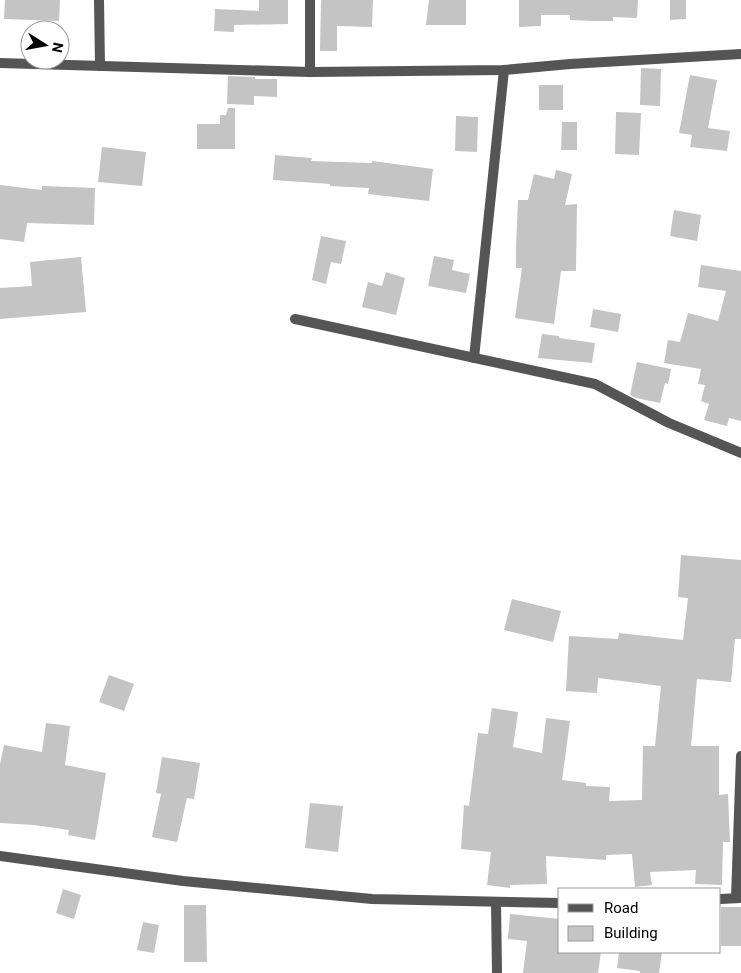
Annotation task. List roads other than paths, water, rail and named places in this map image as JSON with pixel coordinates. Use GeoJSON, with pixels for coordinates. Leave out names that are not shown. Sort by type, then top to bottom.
{"type":"FeatureCollection","features":[{"type":"Feature","properties":{"kind":"street"},"geometry":{"type":"LineString","coordinates":[[99,0],[100,66]]}},
{"type":"Feature","properties":{"kind":"street"},"geometry":{"type":"LineString","coordinates":[[310,0],[310,72]]}},
{"type":"Feature","properties":{"kind":"street"},"geometry":{"type":"LineString","coordinates":[[0,63],[310,72],[504,70],[570,64],[741,54]]}},
{"type":"Feature","properties":{"kind":"street"},"geometry":{"type":"LineString","coordinates":[[474,358],[504,70]]}},
{"type":"Feature","properties":{"kind":"street"},"geometry":{"type":"LineString","coordinates":[[296,319],[594,384],[669,423],[741,453]]}},
{"type":"Feature","properties":{"kind":"street"},"geometry":{"type":"LineString","coordinates":[[721,899],[738,898],[741,756]]}},
{"type":"Feature","properties":{"kind":"street"},"geometry":{"type":"LineString","coordinates":[[0,856],[183,881],[372,899],[558,903]]}},
{"type":"Feature","properties":{"kind":"street"},"geometry":{"type":"LineString","coordinates":[[496,902],[497,973]]}}]}
